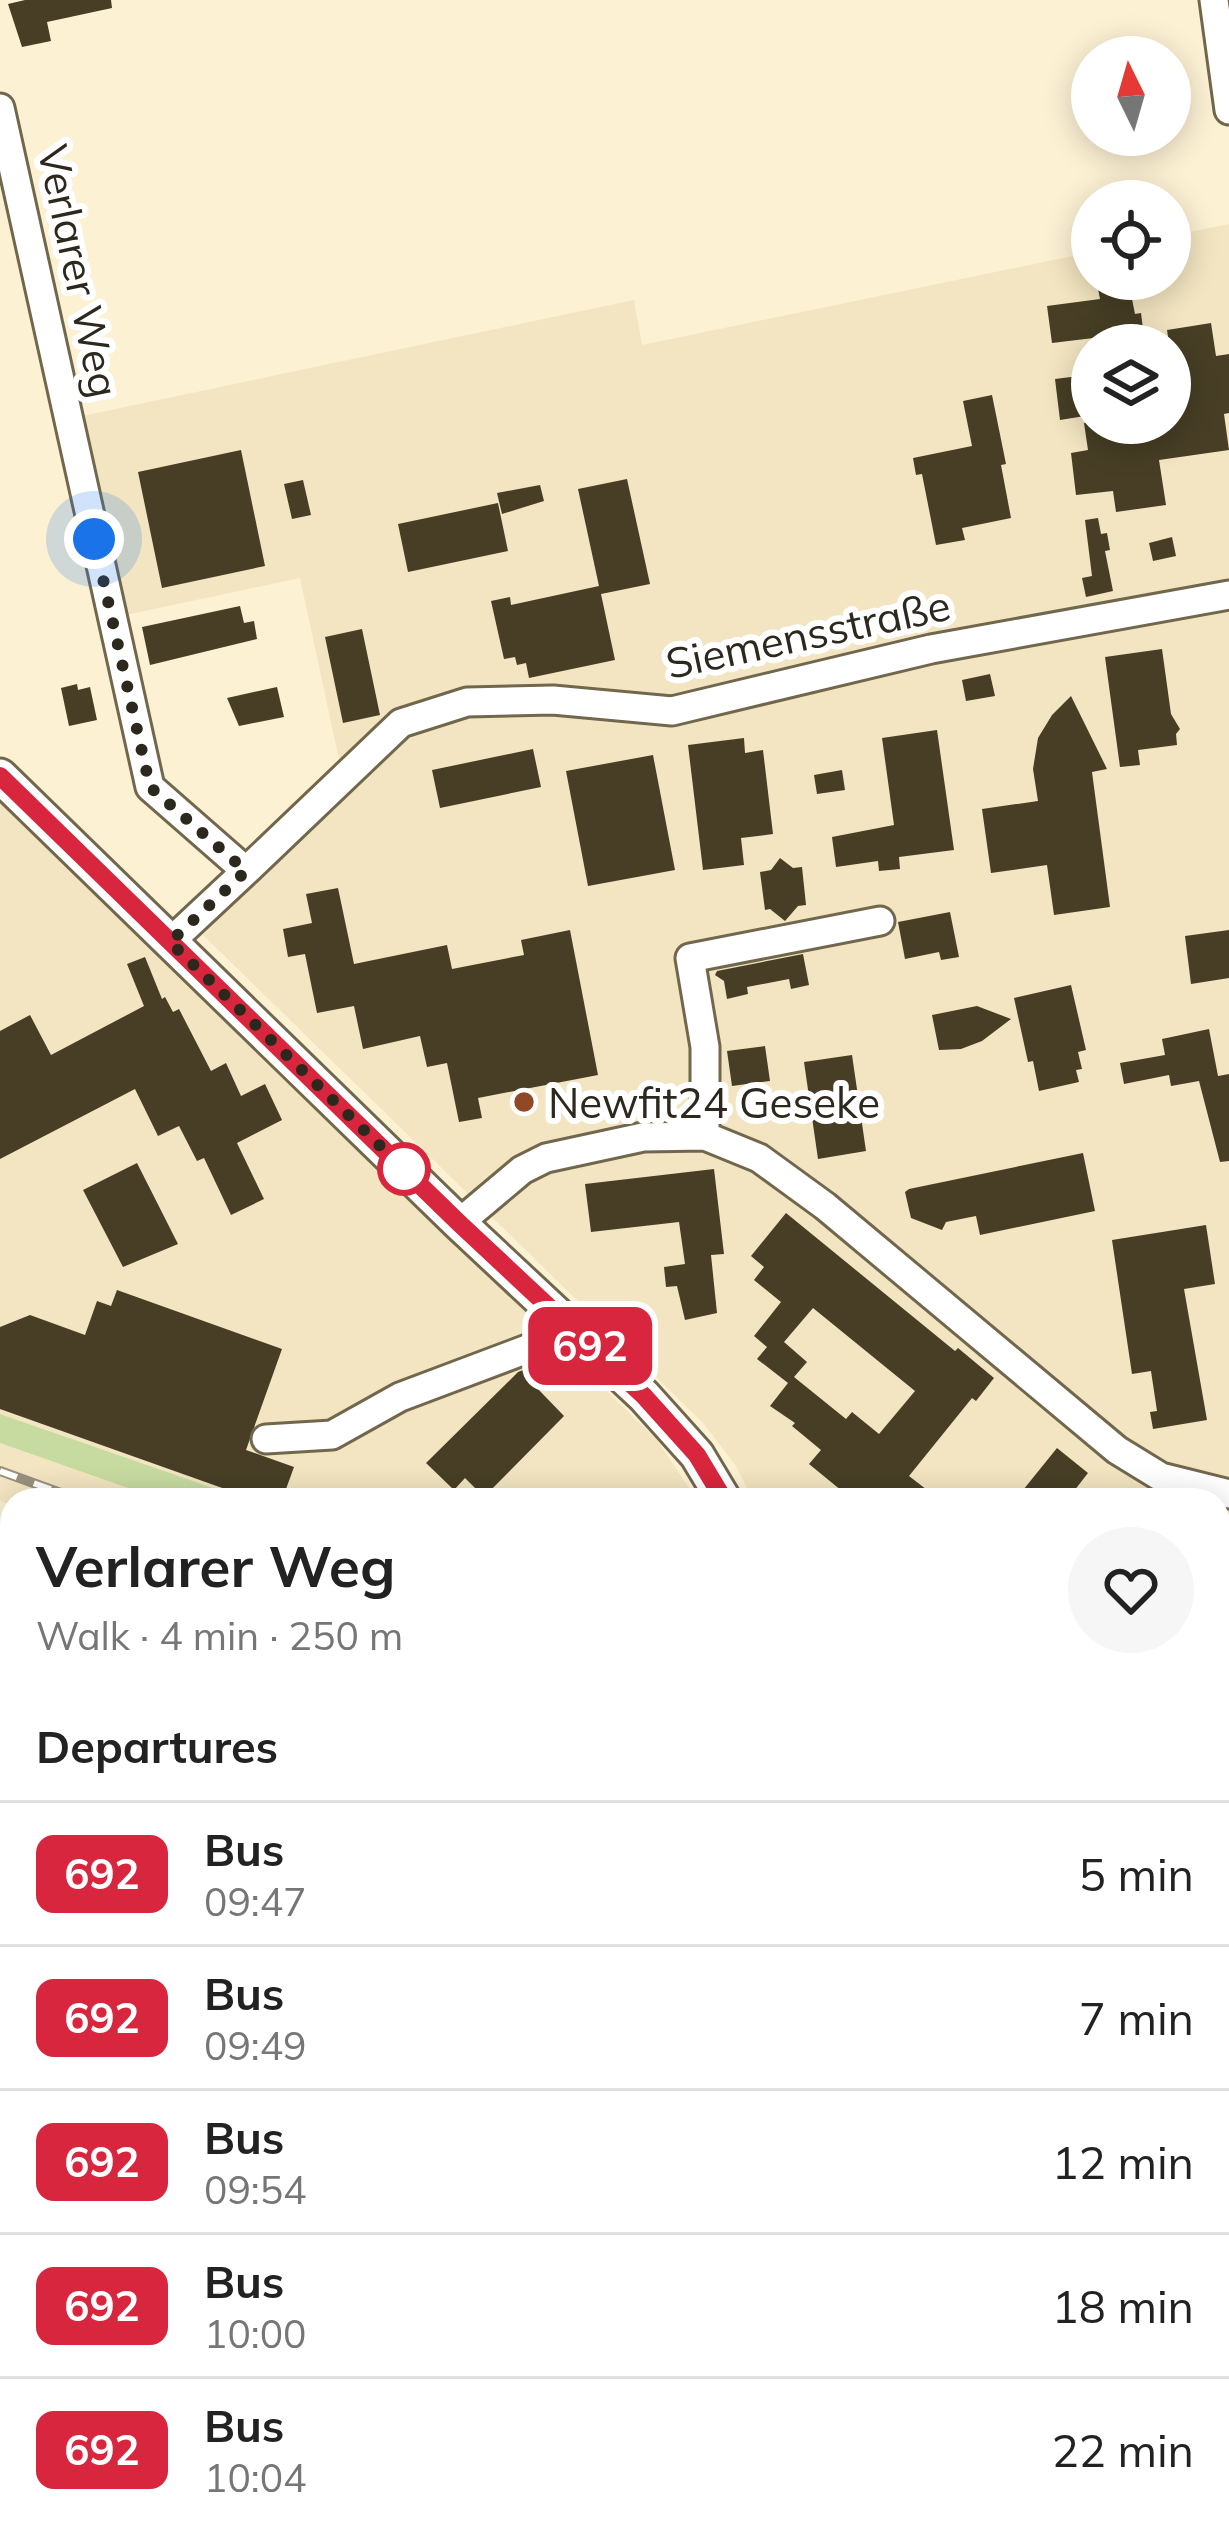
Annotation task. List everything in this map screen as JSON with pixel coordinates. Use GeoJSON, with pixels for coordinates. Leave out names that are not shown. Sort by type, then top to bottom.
{"type":"FeatureCollection","features":[{"type":"Feature","properties":{"kind":"main road"},"geometry":{"type":"LineString","coordinates":[[0,776],[671,1424],[717,1488]]}},
{"type":"Feature","properties":{"kind":"street"},"geometry":{"type":"LineString","coordinates":[[1214,0],[1229,110]]}},
{"type":"Feature","properties":{"kind":"street","name":"Verlarer Weg"},"geometry":{"type":"LineString","coordinates":[[0,108],[150,787],[246,871]]}},
{"type":"Feature","properties":{"kind":"street","name":"Siemensstraße"},"geometry":{"type":"LineString","coordinates":[[246,871],[401,723],[467,702],[553,700],[672,711],[931,649],[1229,595]]}},
{"type":"Feature","properties":{"kind":"street"},"geometry":{"type":"LineString","coordinates":[[170,942],[246,871]]}},
{"type":"Feature","properties":{"kind":"street"},"geometry":{"type":"LineString","coordinates":[[705,1136],[705,1047],[690,958],[880,921]]}},
{"type":"Feature","properties":{"kind":"street"},"geometry":{"type":"LineString","coordinates":[[459,1223],[522,1170],[546,1158],[643,1137],[705,1136],[759,1158],[825,1206],[1117,1450],[1161,1478],[1204,1488]]}},
{"type":"Feature","properties":{"kind":"street"},"geometry":{"type":"LineString","coordinates":[[266,1439],[332,1435],[400,1397],[575,1331]]}},
{"type":"Feature","properties":{"kind":"shaded area"},"geometry":{"type":"Polygon","coordinates":[[[1229,224],[1229,1488],[747,1488],[703,1423],[203,935],[344,783],[300,578],[126,615],[82,416],[634,300],[642,345],[1071,256],[1071,300],[1191,300],[1191,232],[1229,224]]]}},
{"type":"Feature","properties":{"kind":"shaded area"},"geometry":{"type":"Polygon","coordinates":[[[0,798],[657,1440],[689,1488],[213,1488],[0,1414],[0,798]]]}},
{"type":"Feature","properties":{"kind":"shaded area"},"geometry":{"type":"Polygon","coordinates":[[[0,1443],[128,1488],[0,1488],[0,1443]]]}},
{"type":"Feature","properties":{"kind":"green space"},"geometry":{"type":"Polygon","coordinates":[[[0,1414],[213,1488],[128,1488],[0,1443],[0,1414]]]}},
{"type":"Feature","properties":{"kind":"building"},"geometry":{"type":"Polygon","coordinates":[[[111,0],[112,8],[47,22],[51,41],[22,47],[8,4],[111,0]]]}},
{"type":"Feature","properties":{"kind":"building"},"geometry":{"type":"Polygon","coordinates":[[[1132,300],[1142,324],[1071,324],[1071,341],[1052,343],[1047,306],[1132,300]]]}},
{"type":"Feature","properties":{"kind":"building"},"geometry":{"type":"Polygon","coordinates":[[[1211,323],[1216,356],[1229,354],[1229,413],[1224,414],[1229,450],[1159,460],[1166,505],[1116,512],[1113,491],[1076,495],[1071,453],[1088,450],[1087,444],[1191,444],[1191,326],[1211,323]]]}},
{"type":"Feature","properties":{"kind":"building"},"geometry":{"type":"Polygon","coordinates":[[[1071,377],[1071,418],[1060,420],[1055,379],[1071,377]]]}},
{"type":"Feature","properties":{"kind":"building"},"geometry":{"type":"Polygon","coordinates":[[[992,395],[1011,518],[962,528],[965,540],[936,545],[922,474],[916,475],[913,458],[972,446],[963,401],[992,395]]]}},
{"type":"Feature","properties":{"kind":"building"},"geometry":{"type":"Polygon","coordinates":[[[241,450],[265,566],[162,588],[138,472],[241,450]]]}},
{"type":"Feature","properties":{"kind":"building"},"geometry":{"type":"Polygon","coordinates":[[[627,479],[650,584],[601,594],[615,660],[529,678],[526,663],[517,665],[515,657],[504,659],[491,601],[510,597],[511,605],[599,586],[578,489],[627,479]]]}},
{"type":"Feature","properties":{"kind":"building"},"geometry":{"type":"Polygon","coordinates":[[[303,480],[311,515],[292,519],[284,484],[303,480]]]}},
{"type":"Feature","properties":{"kind":"building"},"geometry":{"type":"Polygon","coordinates":[[[540,485],[544,501],[502,514],[497,493],[540,485]]]}},
{"type":"Feature","properties":{"kind":"building"},"geometry":{"type":"Polygon","coordinates":[[[498,503],[508,551],[408,572],[398,524],[498,503]]]}},
{"type":"Feature","properties":{"kind":"building"},"geometry":{"type":"Polygon","coordinates":[[[1098,518],[1101,534],[1107,533],[1110,550],[1105,551],[1113,591],[1086,597],[1082,578],[1092,576],[1085,520],[1098,518]]]}},
{"type":"Feature","properties":{"kind":"building"},"geometry":{"type":"Polygon","coordinates":[[[1172,537],[1176,556],[1153,561],[1149,543],[1172,537]]]}},
{"type":"Feature","properties":{"kind":"building"},"geometry":{"type":"Polygon","coordinates":[[[240,606],[244,623],[254,621],[257,639],[150,665],[142,627],[240,606]]]}},
{"type":"Feature","properties":{"kind":"building"},"geometry":{"type":"Polygon","coordinates":[[[362,629],[380,715],[343,723],[325,637],[362,629]]]}},
{"type":"Feature","properties":{"kind":"building"},"geometry":{"type":"Polygon","coordinates":[[[1162,649],[1171,714],[1180,729],[1177,745],[1138,750],[1140,765],[1120,767],[1105,657],[1162,649]]]}},
{"type":"Feature","properties":{"kind":"building"},"geometry":{"type":"Polygon","coordinates":[[[990,674],[995,696],[966,701],[962,680],[990,674]]]}},
{"type":"Feature","properties":{"kind":"building"},"geometry":{"type":"Polygon","coordinates":[[[77,684],[78,690],[90,687],[97,720],[69,726],[61,688],[77,684]]]}},
{"type":"Feature","properties":{"kind":"building"},"geometry":{"type":"Polygon","coordinates":[[[277,687],[284,717],[239,726],[227,698],[277,687]]]}},
{"type":"Feature","properties":{"kind":"building"},"geometry":{"type":"Polygon","coordinates":[[[1071,696],[1107,769],[1092,772],[1110,907],[1054,915],[1047,865],[991,873],[982,809],[1038,801],[1033,769],[1038,738],[1071,696]]]}},
{"type":"Feature","properties":{"kind":"building"},"geometry":{"type":"Polygon","coordinates":[[[937,730],[954,850],[899,857],[900,869],[879,871],[878,861],[836,867],[832,837],[894,825],[882,738],[937,730]]]}},
{"type":"Feature","properties":{"kind":"building"},"geometry":{"type":"Polygon","coordinates":[[[744,738],[745,753],[763,750],[773,834],[741,838],[744,865],[703,870],[688,745],[744,738]]]}},
{"type":"Feature","properties":{"kind":"building"},"geometry":{"type":"Polygon","coordinates":[[[533,749],[541,787],[440,808],[432,770],[533,749]]]}},
{"type":"Feature","properties":{"kind":"building"},"geometry":{"type":"Polygon","coordinates":[[[653,755],[675,870],[588,886],[566,771],[653,755]]]}},
{"type":"Feature","properties":{"kind":"building"},"geometry":{"type":"Polygon","coordinates":[[[842,770],[845,790],[817,794],[814,775],[842,770]]]}},
{"type":"Feature","properties":{"kind":"building"},"geometry":{"type":"Polygon","coordinates":[[[780,858],[793,868],[802,867],[806,905],[798,906],[785,921],[765,910],[760,872],[771,870],[780,858]]]}},
{"type":"Feature","properties":{"kind":"building"},"geometry":{"type":"Polygon","coordinates":[[[338,888],[354,964],[447,945],[452,969],[524,955],[521,940],[570,930],[598,1075],[478,1098],[482,1118],[459,1122],[447,1063],[427,1067],[420,1036],[363,1049],[354,1006],[317,1013],[305,954],[288,957],[283,929],[312,923],[306,894],[338,888]]]}},
{"type":"Feature","properties":{"kind":"building"},"geometry":{"type":"Polygon","coordinates":[[[950,912],[959,957],[941,960],[939,952],[905,959],[898,922],[950,912]]]}},
{"type":"Feature","properties":{"kind":"building"},"geometry":{"type":"Polygon","coordinates":[[[1229,930],[1229,978],[1191,984],[1185,936],[1229,930]]]}},
{"type":"Feature","properties":{"kind":"building"},"geometry":{"type":"Polygon","coordinates":[[[803,954],[809,985],[791,989],[789,979],[747,987],[748,994],[727,999],[724,981],[715,975],[717,971],[803,954]]]}},
{"type":"Feature","properties":{"kind":"building"},"geometry":{"type":"Polygon","coordinates":[[[145,957],[162,999],[173,1012],[179,1009],[211,1071],[226,1063],[241,1096],[265,1084],[282,1120],[237,1143],[264,1199],[231,1215],[204,1158],[197,1161],[179,1126],[158,1136],[135,1089],[0,1159],[0,1031],[30,1015],[51,1055],[144,1006],[127,964],[145,957]]]}},
{"type":"Feature","properties":{"kind":"building"},"geometry":{"type":"Polygon","coordinates":[[[1071,985],[1086,1050],[1078,1052],[1079,1082],[1039,1091],[1014,998],[1071,985]]]}},
{"type":"Feature","properties":{"kind":"building"},"geometry":{"type":"Polygon","coordinates":[[[977,1006],[1011,1019],[982,1041],[939,1050],[932,1015],[977,1006]]]}},
{"type":"Feature","properties":{"kind":"building"},"geometry":{"type":"Polygon","coordinates":[[[1209,1029],[1218,1076],[1229,1074],[1229,1161],[1220,1162],[1199,1081],[1171,1086],[1169,1075],[1124,1084],[1120,1063],[1165,1055],[1162,1039],[1209,1029]]]}},
{"type":"Feature","properties":{"kind":"building"},"geometry":{"type":"Polygon","coordinates":[[[765,1046],[770,1081],[732,1086],[727,1051],[765,1046]]]}},
{"type":"Feature","properties":{"kind":"building"},"geometry":{"type":"Polygon","coordinates":[[[852,1055],[866,1151],[818,1159],[804,1062],[852,1055]]]}},
{"type":"Feature","properties":{"kind":"building"},"geometry":{"type":"Polygon","coordinates":[[[1083,1153],[1095,1211],[980,1235],[976,1216],[946,1222],[942,1230],[911,1218],[905,1192],[909,1189],[1083,1153]]]}},
{"type":"Feature","properties":{"kind":"building"},"geometry":{"type":"Polygon","coordinates":[[[137,1163],[178,1244],[123,1267],[83,1190],[137,1163]]]}},
{"type":"Feature","properties":{"kind":"building"},"geometry":{"type":"Polygon","coordinates":[[[714,1169],[724,1254],[711,1255],[717,1313],[685,1320],[677,1286],[666,1287],[664,1267],[685,1264],[679,1222],[591,1232],[585,1184],[714,1169]]]}},
{"type":"Feature","properties":{"kind":"building"},"geometry":{"type":"Polygon","coordinates":[[[786,1213],[994,1378],[909,1476],[924,1488],[838,1488],[809,1464],[821,1450],[770,1406],[788,1383],[757,1359],[767,1347],[754,1336],[781,1302],[754,1280],[764,1267],[751,1256],[786,1213]],[[813,1308],[784,1342],[807,1362],[794,1377],[846,1419],[852,1412],[879,1434],[915,1391],[813,1308]]]}},
{"type":"Feature","properties":{"kind":"building"},"geometry":{"type":"Polygon","coordinates":[[[1206,1225],[1215,1284],[1184,1289],[1207,1420],[1153,1429],[1150,1412],[1157,1411],[1151,1371],[1132,1374],[1112,1240],[1206,1225]]]}},
{"type":"Feature","properties":{"kind":"building"},"geometry":{"type":"Polygon","coordinates":[[[117,1290],[282,1349],[246,1450],[294,1467],[286,1488],[222,1488],[0,1409],[0,1327],[30,1315],[85,1335],[97,1301],[111,1306],[117,1290]]]}},
{"type":"Feature","properties":{"kind":"building"},"geometry":{"type":"Polygon","coordinates":[[[536,1365],[550,1380],[537,1388],[564,1416],[493,1488],[475,1488],[465,1478],[452,1488],[426,1463],[518,1372],[536,1365]]]}},
{"type":"Feature","properties":{"kind":"building"},"geometry":{"type":"Polygon","coordinates":[[[1057,1448],[1088,1473],[1076,1488],[1025,1488],[1057,1448]]]}},
{"type":"Feature","properties":{"kind":"railway"},"geometry":{"type":"LineString","coordinates":[[0,1471],[47,1488]]}},
{"type":"Feature","properties":{"kind":"bus line","name":"692"},"geometry":{"type":"LineString","coordinates":[[0,776],[459,1223],[644,1396],[697,1455],[718,1488]]}},
{"type":"Feature","properties":{"kind":"place","name":"Newfit24 Geseke"},"geometry":{"type":"Point","coordinates":[524,1102]}},
{"type":"Feature","properties":{"kind":"route"},"geometry":{"type":"LineString","coordinates":[[94,539],[150,787],[246,871],[170,942],[404,1169]]}}]}
